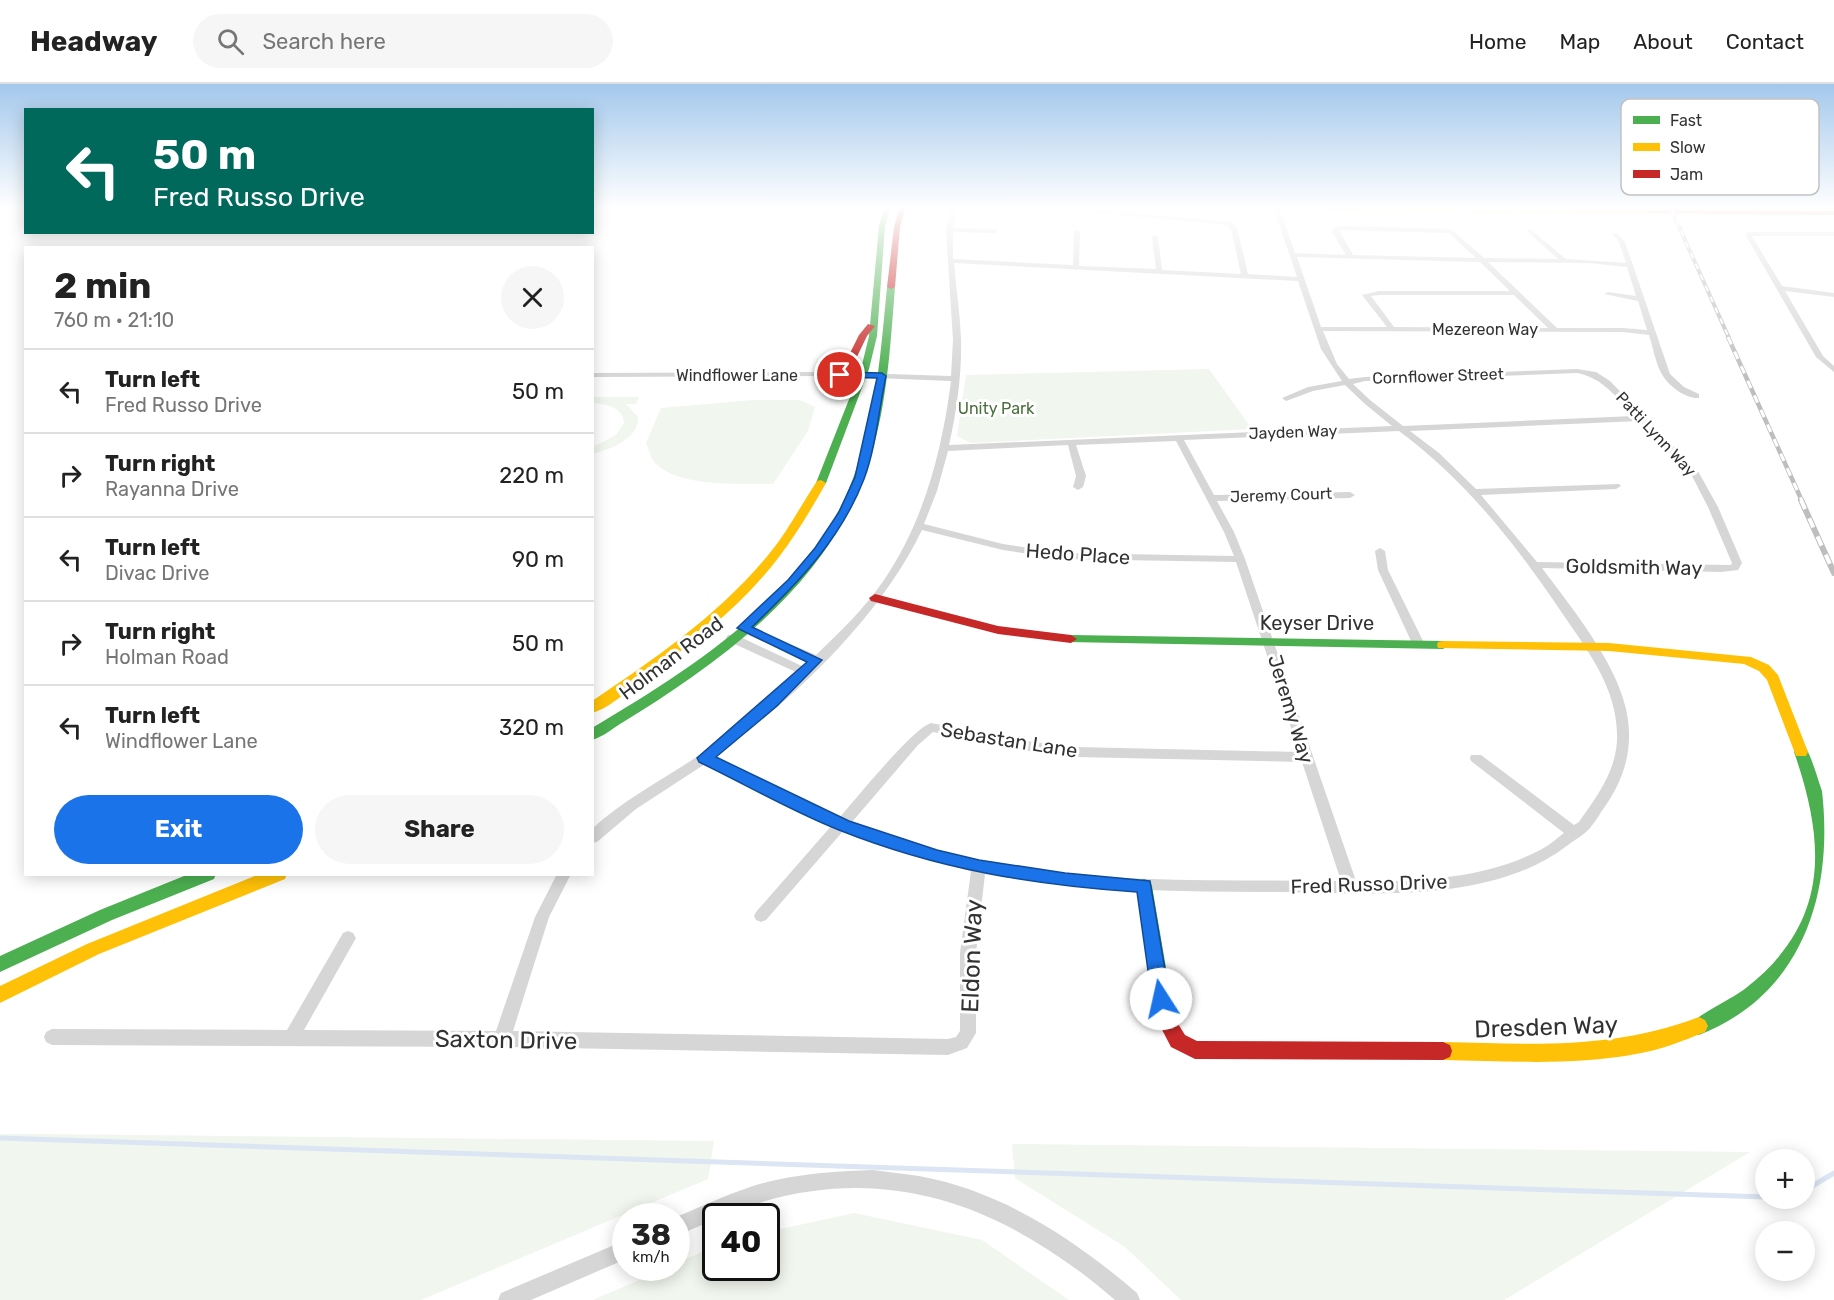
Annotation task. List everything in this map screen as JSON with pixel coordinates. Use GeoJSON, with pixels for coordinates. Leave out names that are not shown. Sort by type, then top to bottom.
{"type":"FeatureCollection","features":[{"type":"Feature","properties":{"kind":"main road","name":"Holman Road"},"geometry":{"type":"LineString","coordinates":[[594,707],[650,670],[707,627],[766,569],[801,521],[822,482],[863,375],[874,322],[879,266]]}},
{"type":"Feature","properties":{"kind":"main road","name":"Holman Road"},"geometry":{"type":"LineString","coordinates":[[594,734],[632,711],[732,638],[792,582],[819,550],[844,512],[860,477],[882,376],[895,266]]}},
{"type":"Feature","properties":{"kind":"main road"},"geometry":{"type":"LineString","coordinates":[[827,374],[848,367],[863,335],[874,322]]}},
{"type":"Feature","properties":{"kind":"main road","name":"Keyser Drive"},"geometry":{"type":"LineString","coordinates":[[875,598],[961,622],[1034,636],[1131,642],[1591,647],[1685,652],[1732,657],[1762,665]]}},
{"type":"Feature","properties":{"kind":"main road","name":"Dresden Way"},"geometry":{"type":"LineString","coordinates":[[1144,886],[1161,999],[1167,1023],[1178,1041],[1195,1050],[1580,1052],[1653,1042],[1684,1032],[1748,1000],[1781,973],[1807,939],[1818,912],[1824,885],[1824,840],[1816,807],[1776,683],[1772,674],[1762,665]]}},
{"type":"Feature","properties":{"kind":"main road"},"geometry":{"type":"LineString","coordinates":[[0,964],[106,915],[203,876]]}},
{"type":"Feature","properties":{"kind":"main road"},"geometry":{"type":"LineString","coordinates":[[0,995],[93,949],[274,876]]}},
{"type":"Feature","properties":{"kind":"street"},"geometry":{"type":"LineString","coordinates":[[594,836],[634,803],[705,758],[805,672],[875,598],[918,526],[932,493],[944,448],[957,342],[952,266]]}},
{"type":"Feature","properties":{"kind":"street"},"geometry":{"type":"LineString","coordinates":[[1050,266],[1301,279]]}},
{"type":"Feature","properties":{"kind":"street"},"geometry":{"type":"LineString","coordinates":[[1158,266],[1159,270]]}},
{"type":"Feature","properties":{"kind":"street"},"geometry":{"type":"LineString","coordinates":[[1243,266],[1245,275]]}},
{"type":"Feature","properties":{"kind":"street","name":"Fred Russo Drive"},"geometry":{"type":"LineString","coordinates":[[705,758],[843,825],[891,843],[979,867],[1065,880],[1144,886],[1424,886],[1494,874],[1525,864],[1552,850],[1575,833],[1596,813],[1620,766],[1624,751],[1619,698],[1605,667],[1535,565],[1474,492],[1424,446],[1346,381],[1330,358],[1297,266]]}},
{"type":"Feature","properties":{"kind":"street"},"geometry":{"type":"LineString","coordinates":[[1488,266],[1554,329]]}},
{"type":"Feature","properties":{"kind":"street"},"geometry":{"type":"LineString","coordinates":[[1629,266],[1666,375],[1681,389],[1696,396]]}},
{"type":"Feature","properties":{"kind":"street"},"geometry":{"type":"LineString","coordinates":[[1768,266],[1820,357],[1834,370]]}},
{"type":"Feature","properties":{"kind":"street"},"geometry":{"type":"LineString","coordinates":[[1781,288],[1834,295]]}},
{"type":"Feature","properties":{"kind":"street"},"geometry":{"type":"LineString","coordinates":[[1392,329],[1366,297],[1369,294],[1516,293]]}},
{"type":"Feature","properties":{"kind":"street"},"geometry":{"type":"LineString","coordinates":[[1608,294],[1641,299]]}},
{"type":"Feature","properties":{"kind":"street","name":"Mezereon Way"},"geometry":{"type":"LineString","coordinates":[[1318,329],[1554,329],[1651,333]]}},
{"type":"Feature","properties":{"kind":"street","name":"Cornflower Street"},"geometry":{"type":"LineString","coordinates":[[1286,398],[1346,381],[1577,371],[1593,374]]}},
{"type":"Feature","properties":{"kind":"street","name":"Windflower Lane"},"geometry":{"type":"LineString","coordinates":[[594,375],[827,374],[954,379]]}},
{"type":"Feature","properties":{"kind":"street","name":"Patti Lynn Way"},"geometry":{"type":"LineString","coordinates":[[1593,374],[1608,382],[1683,460],[1705,490],[1737,563],[1734,568]]}},
{"type":"Feature","properties":{"kind":"street","name":"Jayden Way"},"geometry":{"type":"LineString","coordinates":[[944,448],[1641,418]]}},
{"type":"Feature","properties":{"kind":"street","name":"Jeremy Way"},"geometry":{"type":"LineString","coordinates":[[1178,437],[1212,498],[1240,559],[1270,642],[1306,758],[1350,886]]}},
{"type":"Feature","properties":{"kind":"street"},"geometry":{"type":"LineString","coordinates":[[1071,442],[1081,476],[1078,487]]}},
{"type":"Feature","properties":{"kind":"street"},"geometry":{"type":"LineString","coordinates":[[1474,492],[1616,486]]}},
{"type":"Feature","properties":{"kind":"street","name":"Jeremy Court"},"geometry":{"type":"LineString","coordinates":[[1212,498],[1350,495]]}},
{"type":"Feature","properties":{"kind":"street","name":"Hedo Place"},"geometry":{"type":"LineString","coordinates":[[918,526],[1003,547],[1062,556],[1240,559]]}},
{"type":"Feature","properties":{"kind":"street"},"geometry":{"type":"LineString","coordinates":[[1380,551],[1383,570],[1418,644]]}},
{"type":"Feature","properties":{"kind":"street","name":"Goldsmith Way"},"geometry":{"type":"LineString","coordinates":[[1535,565],[1734,568]]}},
{"type":"Feature","properties":{"kind":"street"},"geometry":{"type":"LineString","coordinates":[[743,628],[816,660]]}},
{"type":"Feature","properties":{"kind":"street"},"geometry":{"type":"LineString","coordinates":[[732,638],[805,672]]}},
{"type":"Feature","properties":{"kind":"street","name":"Sebastan Lane"},"geometry":{"type":"LineString","coordinates":[[761,916],[914,742],[931,727],[1033,747],[1076,752],[1306,758]]}},
{"type":"Feature","properties":{"kind":"street"},"geometry":{"type":"LineString","coordinates":[[1476,758],[1575,833]]}},
{"type":"Feature","properties":{"kind":"street","name":"Eldon Way"},"geometry":{"type":"LineString","coordinates":[[961,1043],[969,1033],[968,953],[979,867]]}},
{"type":"Feature","properties":{"kind":"street"},"geometry":{"type":"LineString","coordinates":[[502,1039],[542,917],[563,876]]}},
{"type":"Feature","properties":{"kind":"street"},"geometry":{"type":"LineString","coordinates":[[292,1037],[348,938]]}},
{"type":"Feature","properties":{"kind":"street","name":"Saxton Drive"},"geometry":{"type":"LineString","coordinates":[[52,1037],[502,1039],[931,1047],[961,1043]]}},
{"type":"Feature","properties":{"kind":"street"},"geometry":{"type":"LineString","coordinates":[[690,1221],[737,1201],[776,1189],[817,1181],[859,1179],[898,1181],[948,1191],[1014,1216],[1053,1238],[1092,1266],[1130,1300]]}},
{"type":"Feature","properties":{"kind":"street"},"geometry":{"type":"LineString","coordinates":[[508,1300],[612,1255]]}},
{"type":"Feature","properties":{"kind":"green space","name":"Unity Park"},"geometry":{"type":"Polygon","coordinates":[[[1209,369],[1252,429],[971,443],[957,436],[966,375],[1209,369]]]}},
{"type":"Feature","properties":{"kind":"green space"},"geometry":{"type":"Polygon","coordinates":[[[594,397],[639,397],[636,404],[626,404],[638,417],[637,425],[629,437],[622,442],[594,454],[594,446],[616,435],[624,423],[621,413],[608,406],[594,403],[594,397]]]}},
{"type":"Feature","properties":{"kind":"green space"},"geometry":{"type":"Polygon","coordinates":[[[753,400],[800,400],[815,407],[808,431],[773,484],[695,481],[667,472],[653,460],[646,443],[661,408],[753,400]]]}},
{"type":"Feature","properties":{"kind":"green space"},"geometry":{"type":"Polygon","coordinates":[[[0,1134],[714,1141],[708,1179],[651,1203],[612,1203],[612,1219],[421,1300],[0,1300],[0,1134]]]}},
{"type":"Feature","properties":{"kind":"green space"},"geometry":{"type":"Polygon","coordinates":[[[1012,1144],[1750,1152],[1504,1300],[1181,1300],[1125,1247],[1015,1178],[1012,1144]]]}},
{"type":"Feature","properties":{"kind":"green space"},"geometry":{"type":"Polygon","coordinates":[[[854,1213],[982,1240],[1069,1300],[593,1300],[637,1281],[690,1281],[690,1257],[702,1252],[702,1281],[780,1281],[780,1229],[854,1213]]]}},
{"type":"Feature","properties":{"kind":"waterway"},"geometry":{"type":"LineString","coordinates":[[0,1138],[1755,1197]]}},
{"type":"Feature","properties":{"kind":"waterway"},"geometry":{"type":"LineString","coordinates":[[1815,1184],[1834,1173]]}},
{"type":"Feature","properties":{"kind":"railway"},"geometry":{"type":"LineString","coordinates":[[1697,266],[1729,338]]}},
{"type":"Feature","properties":{"kind":"railway"},"geometry":{"type":"LineString","coordinates":[[1728,337],[1802,501]]}},
{"type":"Feature","properties":{"kind":"railway"},"geometry":{"type":"LineString","coordinates":[[1801,500],[1834,573]]}},
{"type":"Feature","properties":{"kind":"traffic: fast"},"geometry":{"type":"LineString","coordinates":[[821,483],[865,369],[873,336],[879,266]]}},
{"type":"Feature","properties":{"kind":"traffic: fast"},"geometry":{"type":"LineString","coordinates":[[594,734],[667,688],[740,633],[805,569],[831,533],[852,495],[869,445],[880,393],[891,287]]}},
{"type":"Feature","properties":{"kind":"traffic: fast"},"geometry":{"type":"LineString","coordinates":[[1071,639],[1443,645]]}},
{"type":"Feature","properties":{"kind":"traffic: fast"},"geometry":{"type":"LineString","coordinates":[[1699,1026],[1727,1012],[1774,976],[1792,954],[1807,929],[1817,903],[1823,873],[1823,830],[1816,796],[1801,752]]}},
{"type":"Feature","properties":{"kind":"traffic: fast"},"geometry":{"type":"LineString","coordinates":[[0,964],[106,915],[203,876]]}},
{"type":"Feature","properties":{"kind":"traffic: fast"},"geometry":{"type":"LineString","coordinates":[[1144,886],[1166,1020]]}},
{"type":"Feature","properties":{"kind":"traffic: slow"},"geometry":{"type":"LineString","coordinates":[[594,707],[693,636],[749,585],[774,555],[821,483]]}},
{"type":"Feature","properties":{"kind":"traffic: slow"},"geometry":{"type":"LineString","coordinates":[[1443,645],[1609,647],[1746,660],[1764,668],[1773,678],[1801,752]]}},
{"type":"Feature","properties":{"kind":"traffic: slow"},"geometry":{"type":"LineString","coordinates":[[0,995],[93,949],[274,876]]}},
{"type":"Feature","properties":{"kind":"traffic: slow"},"geometry":{"type":"LineString","coordinates":[[1443,1051],[1541,1053],[1606,1050],[1638,1045],[1699,1026]]}},
{"type":"Feature","properties":{"kind":"traffic: jam"},"geometry":{"type":"LineString","coordinates":[[891,287],[893,266]]}},
{"type":"Feature","properties":{"kind":"traffic: jam"},"geometry":{"type":"LineString","coordinates":[[827,374],[848,367],[863,335],[871,326]]}},
{"type":"Feature","properties":{"kind":"traffic: jam"},"geometry":{"type":"LineString","coordinates":[[875,598],[998,630],[1071,639]]}},
{"type":"Feature","properties":{"kind":"traffic: jam"},"geometry":{"type":"LineString","coordinates":[[1166,1020],[1178,1041],[1195,1050],[1443,1051]]}},
{"type":"Feature","properties":{"kind":"route"},"geometry":{"type":"LineString","coordinates":[[840,375],[882,376],[860,477],[844,512],[819,550],[792,582],[743,628],[816,660],[772,702],[705,758],[801,807],[843,825],[937,857],[979,867],[1065,880],[1144,886],[1145,905],[1161,999]]}}]}
